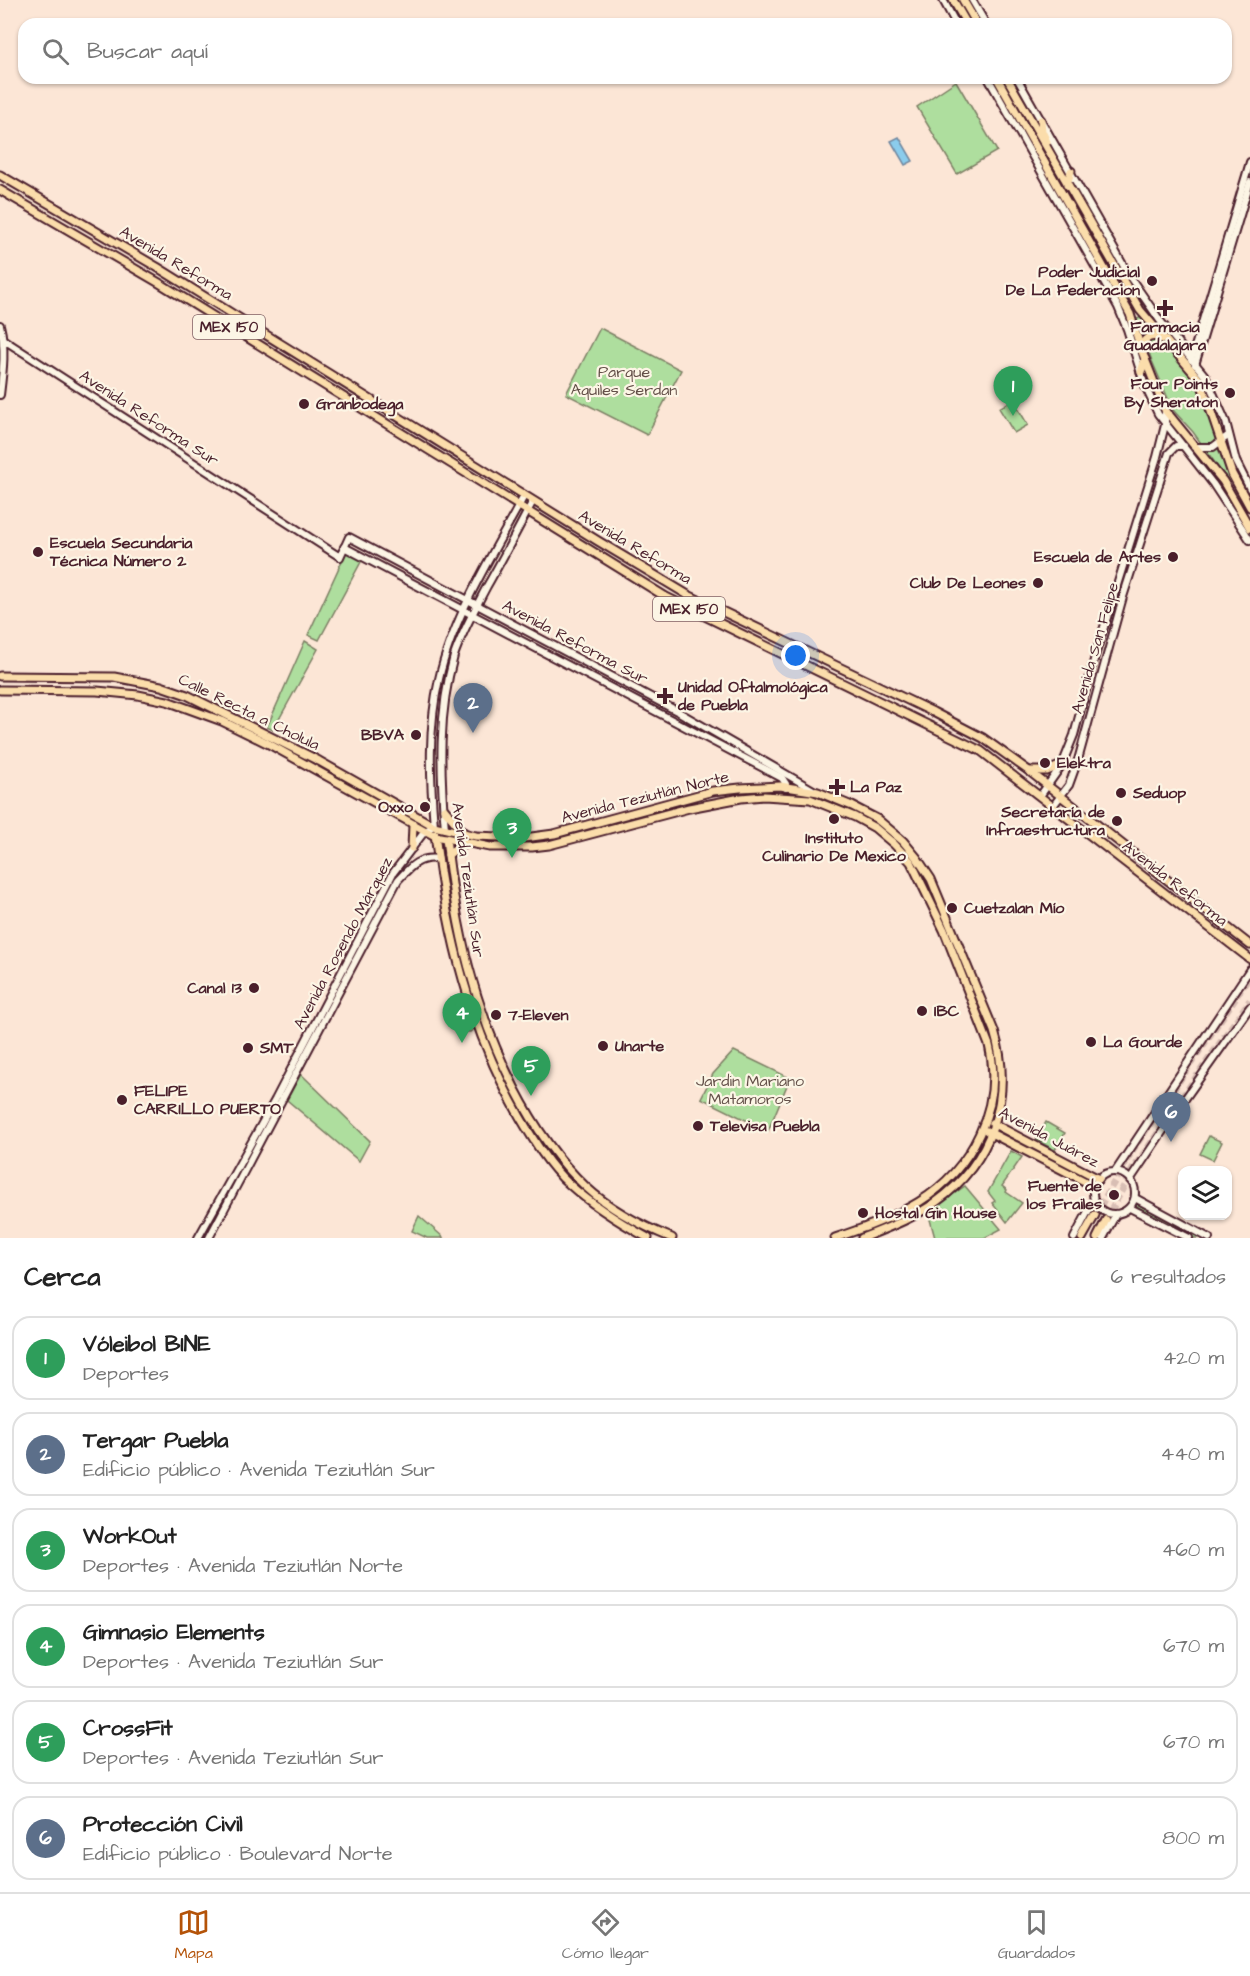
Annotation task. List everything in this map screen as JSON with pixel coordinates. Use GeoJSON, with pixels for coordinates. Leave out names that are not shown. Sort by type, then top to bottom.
{"type":"FeatureCollection","features":[{"type":"Feature","properties":{"kind":"main road"},"geometry":{"type":"LineString","coordinates":[[943,0],[953,18]]}},
{"type":"Feature","properties":{"kind":"main road"},"geometry":{"type":"LineString","coordinates":[[954,0],[964,18]]}},
{"type":"Feature","properties":{"kind":"main road"},"geometry":{"type":"LineString","coordinates":[[963,0],[976,8]]}},
{"type":"Feature","properties":{"kind":"main road"},"geometry":{"type":"LineString","coordinates":[[963,0],[974,18]]}},
{"type":"Feature","properties":{"kind":"main road"},"geometry":{"type":"LineString","coordinates":[[972,0],[982,18]]}},
{"type":"Feature","properties":{"kind":"main road"},"geometry":{"type":"LineString","coordinates":[[991,84],[1118,307],[1151,402],[1165,424],[1246,528]]}},
{"type":"Feature","properties":{"kind":"main road"},"geometry":{"type":"LineString","coordinates":[[1000,84],[1130,314],[1141,350],[1165,410],[1223,481],[1244,516],[1250,540]]}},
{"type":"Feature","properties":{"kind":"main road"},"geometry":{"type":"LineString","coordinates":[[1012,84],[1140,310],[1165,340],[1206,377],[1221,410],[1236,460],[1250,489]]}},
{"type":"Feature","properties":{"kind":"main road"},"geometry":{"type":"LineString","coordinates":[[1020,84],[1130,277],[1192,365],[1203,388],[1232,474],[1250,507]]}},
{"type":"Feature","properties":{"kind":"main road"},"geometry":{"type":"LineString","coordinates":[[1041,120],[1048,151]]}},
{"type":"Feature","properties":{"kind":"main road"},"geometry":{"type":"LineString","coordinates":[[1192,365],[1250,162]]}},
{"type":"Feature","properties":{"kind":"main road"},"geometry":{"type":"LineString","coordinates":[[1067,185],[1071,171]]}},
{"type":"Feature","properties":{"kind":"main road","name":"Avenida Reforma"},"geometry":{"type":"LineString","coordinates":[[0,175],[167,273],[524,496],[688,595],[960,726],[991,744],[1029,771],[1250,945]]}},
{"type":"Feature","properties":{"kind":"main road"},"geometry":{"type":"LineString","coordinates":[[1192,365],[1250,182]]}},
{"type":"Feature","properties":{"kind":"main road","name":"Avenida Reforma"},"geometry":{"type":"LineString","coordinates":[[0,190],[161,284],[666,597],[721,626],[981,751],[1250,958]]}},
{"type":"Feature","properties":{"kind":"main road"},"geometry":{"type":"LineString","coordinates":[[0,325],[4,340],[0,394]]}},
{"type":"Feature","properties":{"kind":"main road"},"geometry":{"type":"LineString","coordinates":[[1141,350],[1142,344],[1149,337],[1158,336],[1165,340]]}},
{"type":"Feature","properties":{"kind":"main road","name":"Avenida Reforma Sur"},"geometry":{"type":"LineString","coordinates":[[4,340],[340,557],[349,537],[677,711],[818,792]]}},
{"type":"Feature","properties":{"kind":"main road"},"geometry":{"type":"LineString","coordinates":[[1140,372],[1145,359]]}},
{"type":"Feature","properties":{"kind":"main road","name":"Avenida San Felipe"},"geometry":{"type":"LineString","coordinates":[[1040,796],[1062,765],[1074,735],[1095,656],[1149,485],[1165,424],[1165,410]]}},
{"type":"Feature","properties":{"kind":"main road"},"geometry":{"type":"LineString","coordinates":[[1182,445],[1212,447],[1228,435]]}},
{"type":"Feature","properties":{"kind":"main road","name":"Avenida San Felipe"},"geometry":{"type":"LineString","coordinates":[[1053,806],[1069,785],[1078,760],[1123,597],[1169,453],[1173,448],[1182,445]]}},
{"type":"Feature","properties":{"kind":"main road"},"geometry":{"type":"LineString","coordinates":[[1149,485],[1158,488]]}},
{"type":"Feature","properties":{"kind":"main road","name":"Avenida Teziutlán Sur"},"geometry":{"type":"LineString","coordinates":[[524,496],[464,610],[445,655],[434,706],[431,762],[434,826],[446,913],[459,970],[496,1071],[511,1102],[545,1156],[567,1183],[601,1211],[648,1238]]}},
{"type":"Feature","properties":{"kind":"main road","name":"Avenida Teziutlán Sur"},"geometry":{"type":"LineString","coordinates":[[533,501],[472,615],[455,655],[443,711],[441,762],[445,829],[462,942],[476,999],[503,1066],[536,1127],[563,1163],[587,1188],[624,1214],[672,1238]]}},
{"type":"Feature","properties":{"kind":"main road","name":"Avenida Reforma Sur"},"geometry":{"type":"LineString","coordinates":[[344,547],[782,778],[786,788]]}},
{"type":"Feature","properties":{"kind":"main road","name":"Calle Recta a Cholula"},"geometry":{"type":"LineString","coordinates":[[0,676],[114,677],[161,686],[187,695],[310,756],[434,826]]}},
{"type":"Feature","properties":{"kind":"main road","name":"Calle Recta a Cholula"},"geometry":{"type":"LineString","coordinates":[[0,690],[112,692],[152,698],[195,710],[267,743],[435,836]]}},
{"type":"Feature","properties":{"kind":"main road"},"geometry":{"type":"LineString","coordinates":[[1029,771],[1047,771],[1062,765]]}},
{"type":"Feature","properties":{"kind":"main road","name":"Avenida Teziutlán Norte"},"geometry":{"type":"LineString","coordinates":[[434,826],[495,837],[537,837],[579,828],[713,791],[764,786],[818,792],[877,819],[903,841],[931,879],[998,1043],[1002,1087],[995,1124]]}},
{"type":"Feature","properties":{"kind":"main road","name":"Avenida Teziutlán Norte"},"geometry":{"type":"LineString","coordinates":[[435,836],[464,843],[506,848],[549,845],[713,802],[764,796],[810,799],[855,817],[875,828],[911,862],[944,930],[985,1033],[993,1062],[992,1095],[986,1119]]}},
{"type":"Feature","properties":{"kind":"main road"},"geometry":{"type":"LineString","coordinates":[[444,809],[464,833]]}},
{"type":"Feature","properties":{"kind":"main road"},"geometry":{"type":"LineString","coordinates":[[412,848],[413,825]]}},
{"type":"Feature","properties":{"kind":"main road","name":"Avenida Rosendo Márquez"},"geometry":{"type":"LineString","coordinates":[[198,1238],[275,1100],[393,873],[425,831],[434,826]]}},
{"type":"Feature","properties":{"kind":"main road"},"geometry":{"type":"LineString","coordinates":[[448,855],[464,843]]}},
{"type":"Feature","properties":{"kind":"main road"},"geometry":{"type":"LineString","coordinates":[[1121,859],[1129,849]]}},
{"type":"Feature","properties":{"kind":"main road","name":"Avenida Rosendo Márquez"},"geometry":{"type":"LineString","coordinates":[[209,1238],[398,880],[416,862],[430,858],[438,859]]}},
{"type":"Feature","properties":{"kind":"main road"},"geometry":{"type":"LineString","coordinates":[[1115,1172],[1250,969]]}},
{"type":"Feature","properties":{"kind":"main road"},"geometry":{"type":"LineString","coordinates":[[1130,1180],[1250,1007]]}},
{"type":"Feature","properties":{"kind":"main road"},"geometry":{"type":"LineString","coordinates":[[835,1238],[893,1215],[939,1188],[962,1164],[986,1119]]}},
{"type":"Feature","properties":{"kind":"main road","name":"Avenida Juárez"},"geometry":{"type":"LineString","coordinates":[[986,1119],[1099,1179]]}},
{"type":"Feature","properties":{"kind":"main road"},"geometry":{"type":"LineString","coordinates":[[862,1238],[923,1210],[951,1190],[963,1178],[995,1124]]}},
{"type":"Feature","properties":{"kind":"main road","name":"Avenida Juárez"},"geometry":{"type":"LineString","coordinates":[[982,1128],[1094,1186]]}},
{"type":"Feature","properties":{"kind":"main road"},"geometry":{"type":"LineString","coordinates":[[1074,1238],[1094,1200],[1094,1186],[1099,1179],[1108,1173],[1123,1174],[1130,1180],[1135,1190],[1135,1198],[1130,1208],[1116,1214],[1103,1211],[1094,1200]]}},
{"type":"Feature","properties":{"kind":"main road"},"geometry":{"type":"LineString","coordinates":[[1135,1198],[1209,1238]]}},
{"type":"Feature","properties":{"kind":"main road"},"geometry":{"type":"LineString","coordinates":[[1130,1208],[1189,1238]]}},
{"type":"Feature","properties":{"kind":"main road"},"geometry":{"type":"LineString","coordinates":[[1103,1238],[1116,1214]]}},
{"type":"Feature","properties":{"kind":"main road"},"geometry":{"type":"LineString","coordinates":[[1082,1238],[1095,1215]]}},
{"type":"Feature","properties":{"kind":"main road"},"geometry":{"type":"LineString","coordinates":[[1097,1238],[1106,1220]]}},
{"type":"Feature","properties":{"kind":"green space"},"geometry":{"type":"Polygon","coordinates":[[[952,84],[958,84],[997,151],[957,174],[917,107],[952,84]]]}},
{"type":"Feature","properties":{"kind":"green space"},"geometry":{"type":"Polygon","coordinates":[[[1142,317],[1194,379],[1214,426],[1232,481],[1228,481],[1193,432],[1173,410],[1137,319],[1142,317]]]}},
{"type":"Feature","properties":{"kind":"green space","name":"Parque Aquiles Serdan"},"geometry":{"type":"Polygon","coordinates":[[[600,328],[681,370],[647,435],[566,394],[600,328]]]}},
{"type":"Feature","properties":{"kind":"green space"},"geometry":{"type":"Polygon","coordinates":[[[1013,400],[1028,425],[1014,433],[999,408],[1013,400]]]}},
{"type":"Feature","properties":{"kind":"green space"},"geometry":{"type":"Polygon","coordinates":[[[346,552],[362,560],[319,640],[308,635],[346,552]]]}},
{"type":"Feature","properties":{"kind":"green space"},"geometry":{"type":"Polygon","coordinates":[[[305,641],[318,649],[273,730],[267,727],[305,641]]]}},
{"type":"Feature","properties":{"kind":"green space"},"geometry":{"type":"Polygon","coordinates":[[[460,1003],[467,1003],[477,1027],[470,1032],[458,1031],[450,1021],[453,1009],[460,1003]]]}},
{"type":"Feature","properties":{"kind":"green space","name":"Jardin Mariano Matamoros"},"geometry":{"type":"Polygon","coordinates":[[[734,1051],[790,1078],[768,1131],[701,1098],[713,1074],[734,1051]]]}},
{"type":"Feature","properties":{"kind":"green space"},"geometry":{"type":"Polygon","coordinates":[[[301,1074],[370,1141],[359,1161],[287,1100],[301,1074]]]}},
{"type":"Feature","properties":{"kind":"green space"},"geometry":{"type":"Polygon","coordinates":[[[1046,1122],[1065,1133],[1055,1150],[1036,1140],[1046,1122]]]}},
{"type":"Feature","properties":{"kind":"green space"},"geometry":{"type":"Polygon","coordinates":[[[1209,1136],[1222,1142],[1213,1160],[1200,1154],[1209,1136]]]}},
{"type":"Feature","properties":{"kind":"green space"},"geometry":{"type":"Polygon","coordinates":[[[1011,1151],[1022,1157],[1002,1186],[1007,1190],[1006,1192],[1022,1203],[1007,1222],[992,1203],[995,1201],[988,1192],[1011,1151]]]}},
{"type":"Feature","properties":{"kind":"green space"},"geometry":{"type":"Polygon","coordinates":[[[965,1186],[1001,1229],[984,1238],[935,1238],[928,1212],[965,1186]]]}},
{"type":"Feature","properties":{"kind":"green space"},"geometry":{"type":"Polygon","coordinates":[[[1138,1203],[1202,1238],[1194,1238],[1136,1206],[1138,1203]]]}},
{"type":"Feature","properties":{"kind":"green space"},"geometry":{"type":"Polygon","coordinates":[[[419,1216],[443,1238],[427,1238],[412,1231],[419,1216]]]}},
{"type":"Feature","properties":{"kind":"water"},"geometry":{"type":"Polygon","coordinates":[[[899,137],[913,161],[905,165],[891,141],[899,137]]]}},
{"type":"Feature","properties":{"kind":"tunnel"},"geometry":{"type":"LineString","coordinates":[[1095,1215],[1132,1151],[1250,976]]}},
{"type":"Feature","properties":{"kind":"tunnel"},"geometry":{"type":"LineString","coordinates":[[1176,1106],[1250,1000]]}},
{"type":"Feature","properties":{"kind":"tunnel"},"geometry":{"type":"LineString","coordinates":[[1106,1220],[1133,1169],[1165,1123]]}},
{"type":"Feature","properties":{"kind":"place","name":"Poder Judicial De La Federacion"},"geometry":{"type":"Point","coordinates":[1152,281]}},
{"type":"Feature","properties":{"kind":"place","name":"Farmacia Guadalajara"},"geometry":{"type":"Point","coordinates":[1165,308]}},
{"type":"Feature","properties":{"kind":"place","name":"Four Points By Sheraton"},"geometry":{"type":"Point","coordinates":[1230,393]}},
{"type":"Feature","properties":{"kind":"place","name":"Granbodega"},"geometry":{"type":"Point","coordinates":[304,404]}},
{"type":"Feature","properties":{"kind":"place","name":"Vóleibol BINE"},"geometry":{"type":"Point","coordinates":[1013,416]}},
{"type":"Feature","properties":{"kind":"place","name":"Escuela Secundaria Técnica Número 2"},"geometry":{"type":"Point","coordinates":[38,552]}},
{"type":"Feature","properties":{"kind":"place","name":"Escuela de Artes"},"geometry":{"type":"Point","coordinates":[1173,557]}},
{"type":"Feature","properties":{"kind":"place","name":"Club De Leones"},"geometry":{"type":"Point","coordinates":[1038,583]}},
{"type":"Feature","properties":{"kind":"place","name":"Unidad Oftalmológica de Puebla"},"geometry":{"type":"Point","coordinates":[665,696]}},
{"type":"Feature","properties":{"kind":"place","name":"Tergar Puebla"},"geometry":{"type":"Point","coordinates":[473,733]}},
{"type":"Feature","properties":{"kind":"place","name":"BBVA"},"geometry":{"type":"Point","coordinates":[416,735]}},
{"type":"Feature","properties":{"kind":"place","name":"Elektra"},"geometry":{"type":"Point","coordinates":[1045,763]}},
{"type":"Feature","properties":{"kind":"place","name":"La Paz"},"geometry":{"type":"Point","coordinates":[837,787]}},
{"type":"Feature","properties":{"kind":"place","name":"Seduop"},"geometry":{"type":"Point","coordinates":[1121,793]}},
{"type":"Feature","properties":{"kind":"place","name":"Oxxo"},"geometry":{"type":"Point","coordinates":[425,807]}},
{"type":"Feature","properties":{"kind":"place","name":"Instituto Culinario De Mexico"},"geometry":{"type":"Point","coordinates":[834,819]}},
{"type":"Feature","properties":{"kind":"place","name":"Secretaría de Infraestructura"},"geometry":{"type":"Point","coordinates":[1117,821]}},
{"type":"Feature","properties":{"kind":"place","name":"WorkOut"},"geometry":{"type":"Point","coordinates":[512,858]}},
{"type":"Feature","properties":{"kind":"place","name":"Cuetzalan Mío"},"geometry":{"type":"Point","coordinates":[952,908]}},
{"type":"Feature","properties":{"kind":"place","name":"Canal 13"},"geometry":{"type":"Point","coordinates":[254,988]}},
{"type":"Feature","properties":{"kind":"place","name":"IBC"},"geometry":{"type":"Point","coordinates":[922,1011]}},
{"type":"Feature","properties":{"kind":"place","name":"7-Eleven"},"geometry":{"type":"Point","coordinates":[496,1015]}},
{"type":"Feature","properties":{"kind":"place","name":"La Gourde"},"geometry":{"type":"Point","coordinates":[1091,1042]}},
{"type":"Feature","properties":{"kind":"place","name":"Gimnasio Elements"},"geometry":{"type":"Point","coordinates":[462,1043]}},
{"type":"Feature","properties":{"kind":"place","name":"Unarte"},"geometry":{"type":"Point","coordinates":[603,1046]}},
{"type":"Feature","properties":{"kind":"place","name":"SMT"},"geometry":{"type":"Point","coordinates":[248,1048]}},
{"type":"Feature","properties":{"kind":"place","name":"CrossFit"},"geometry":{"type":"Point","coordinates":[531,1096]}},
{"type":"Feature","properties":{"kind":"place","name":"FELIPE CARRILLO PUERTO"},"geometry":{"type":"Point","coordinates":[122,1100]}},
{"type":"Feature","properties":{"kind":"place","name":"Televisa Puebla"},"geometry":{"type":"Point","coordinates":[698,1126]}},
{"type":"Feature","properties":{"kind":"place","name":"Protección Civil"},"geometry":{"type":"Point","coordinates":[1171,1142]}},
{"type":"Feature","properties":{"kind":"place","name":"Fuente de los Frailes"},"geometry":{"type":"Point","coordinates":[1114,1195]}},
{"type":"Feature","properties":{"kind":"place","name":"Hostal Gin House"},"geometry":{"type":"Point","coordinates":[863,1213]}}]}
